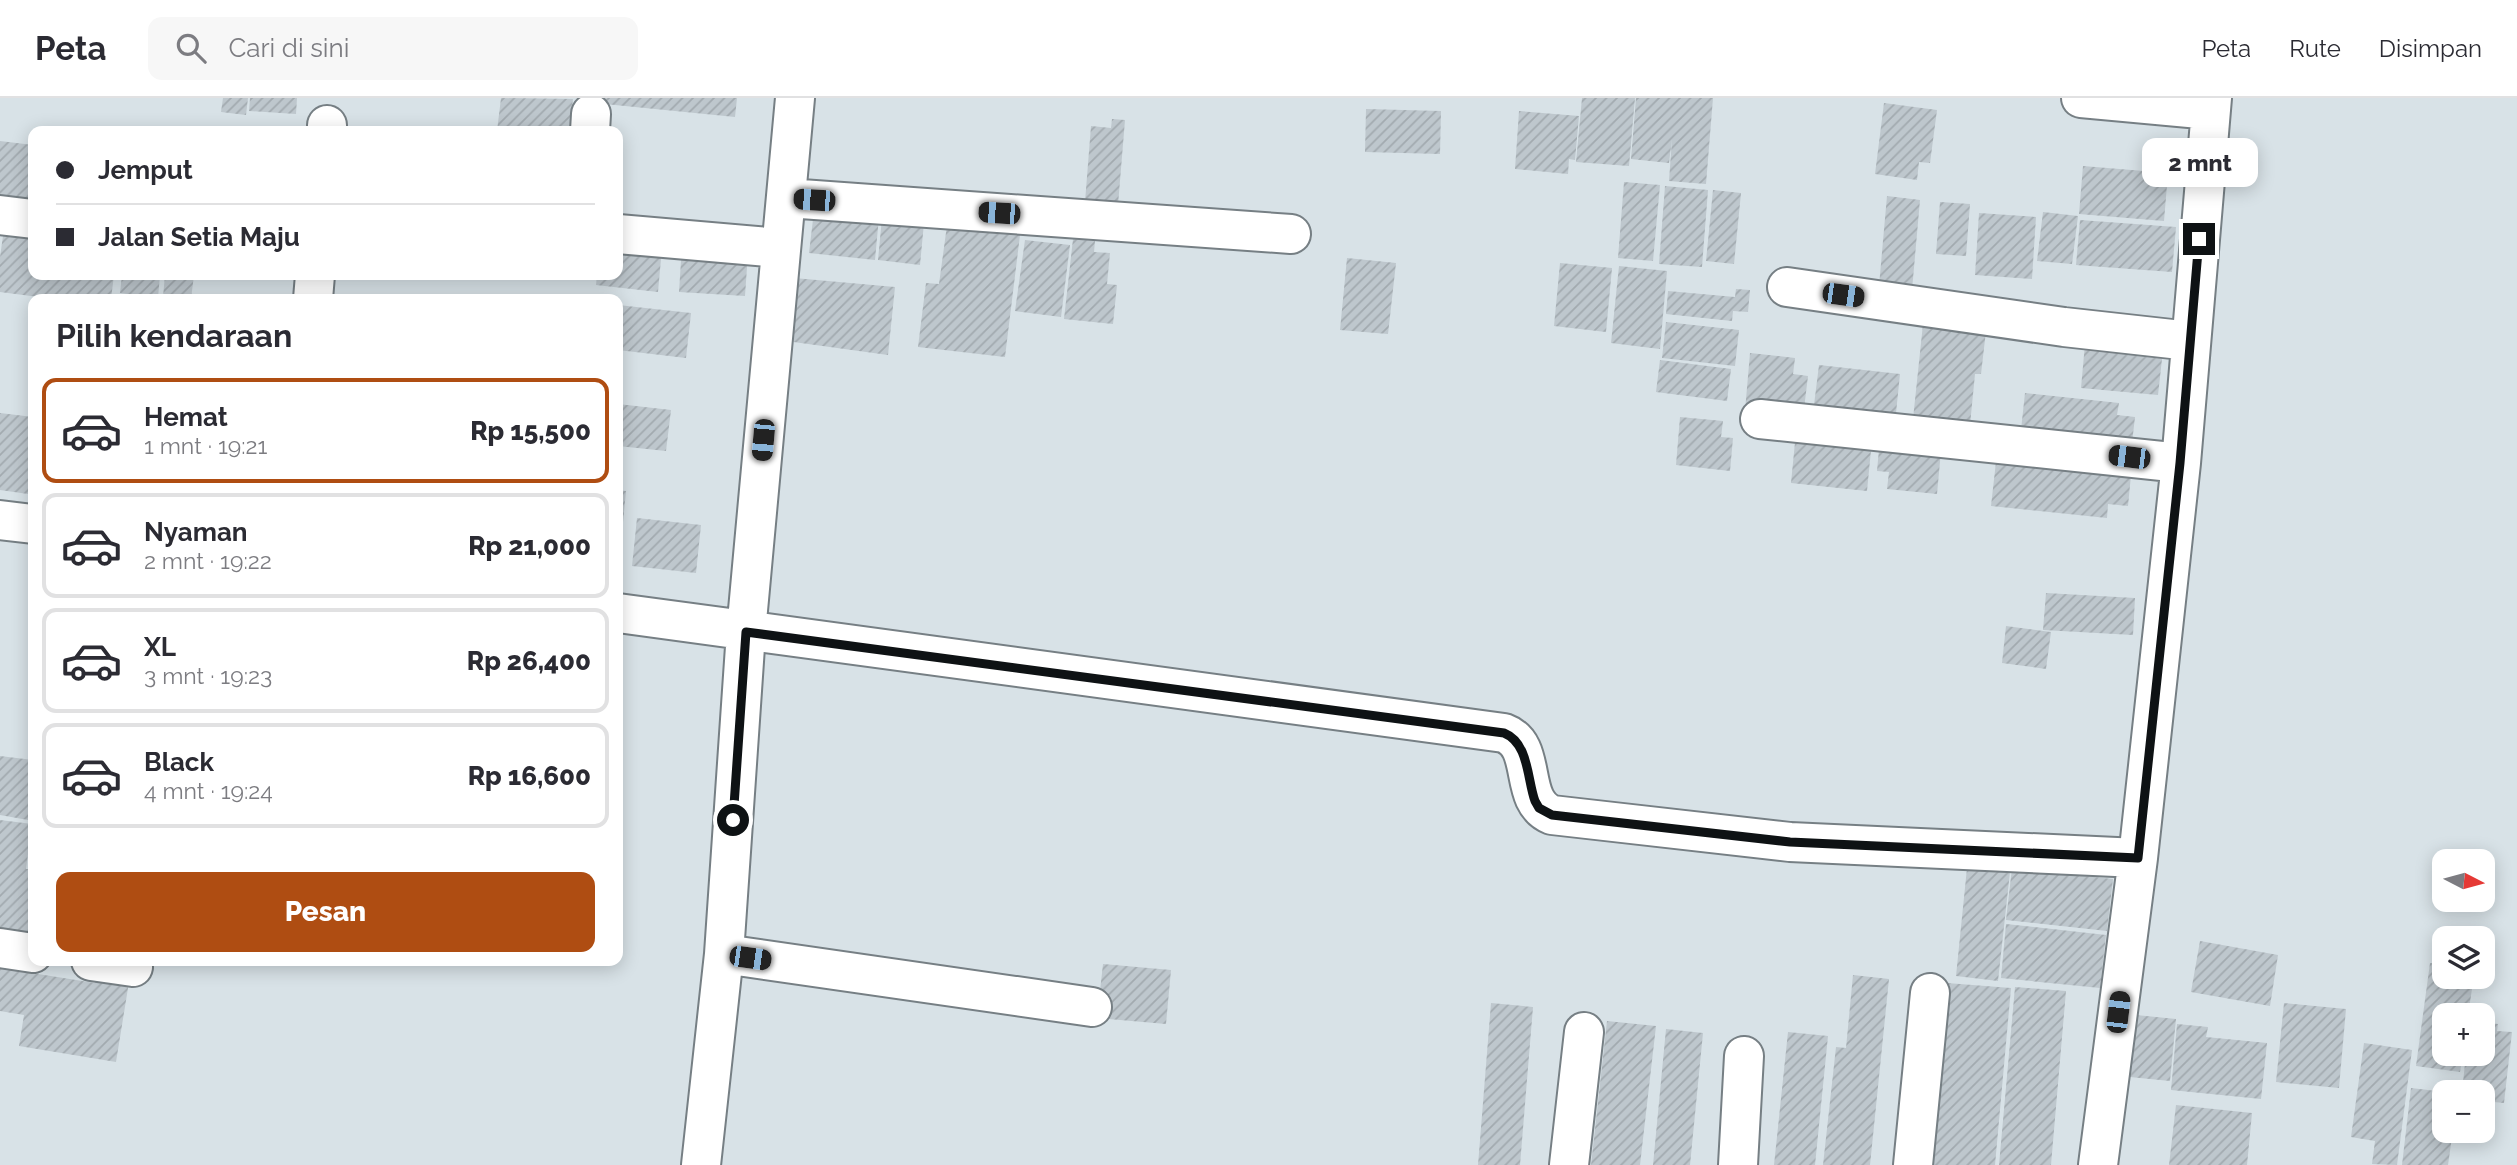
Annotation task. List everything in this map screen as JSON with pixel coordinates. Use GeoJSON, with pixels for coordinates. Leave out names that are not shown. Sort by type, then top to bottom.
{"type":"FeatureCollection","features":[{"type":"Feature","properties":{"kind":"street"},"geometry":{"type":"LineString","coordinates":[[701,1165],[724,954],[746,632],[779,248],[787,198],[795,98]]}},
{"type":"Feature","properties":{"kind":"street"},"geometry":{"type":"LineString","coordinates":[[2081,98],[2212,104],[2180,463],[2138,858],[2098,1165]]}},
{"type":"Feature","properties":{"kind":"street"},"geometry":{"type":"LineString","coordinates":[[787,198],[1291,234]]}},
{"type":"Feature","properties":{"kind":"street"},"geometry":{"type":"LineString","coordinates":[[0,215],[28,218]]}},
{"type":"Feature","properties":{"kind":"street"},"geometry":{"type":"LineString","coordinates":[[623,234],[779,248]]}},
{"type":"Feature","properties":{"kind":"street"},"geometry":{"type":"LineString","coordinates":[[1787,287],[2064,327],[2190,341]]}},
{"type":"Feature","properties":{"kind":"street"},"geometry":{"type":"LineString","coordinates":[[1760,419],[2180,463]]}},
{"type":"Feature","properties":{"kind":"street"},"geometry":{"type":"LineString","coordinates":[[0,520],[28,523]]}},
{"type":"Feature","properties":{"kind":"street"},"geometry":{"type":"LineString","coordinates":[[623,614],[1504,733],[1512,736],[1519,746],[1539,808],[1552,815],[1790,842],[2138,858]]}},
{"type":"Feature","properties":{"kind":"street"},"geometry":{"type":"LineString","coordinates":[[0,948],[28,952]]}},
{"type":"Feature","properties":{"kind":"street"},"geometry":{"type":"LineString","coordinates":[[724,954],[1092,1007]]}},
{"type":"Feature","properties":{"kind":"street"},"geometry":{"type":"LineString","coordinates":[[126,966],[133,967]]}},
{"type":"Feature","properties":{"kind":"street"},"geometry":{"type":"LineString","coordinates":[[1913,1165],[1930,993]]}},
{"type":"Feature","properties":{"kind":"street"},"geometry":{"type":"LineString","coordinates":[[1569,1165],[1584,1032]]}},
{"type":"Feature","properties":{"kind":"street"},"geometry":{"type":"LineString","coordinates":[[1738,1165],[1744,1056]]}},
{"type":"Feature","properties":{"kind":"building"},"geometry":{"type":"Polygon","coordinates":[[[223,98],[248,98],[246,115],[221,112],[223,98]]]}},
{"type":"Feature","properties":{"kind":"building"},"geometry":{"type":"Polygon","coordinates":[[[250,98],[297,98],[296,114],[249,111],[250,98]]]}},
{"type":"Feature","properties":{"kind":"building"},"geometry":{"type":"Polygon","coordinates":[[[501,98],[573,99],[570,126],[498,126],[501,98]]]}},
{"type":"Feature","properties":{"kind":"building"},"geometry":{"type":"Polygon","coordinates":[[[605,98],[737,98],[735,117],[605,104],[605,98]]]}},
{"type":"Feature","properties":{"kind":"building"},"geometry":{"type":"Polygon","coordinates":[[[1582,98],[1635,98],[1629,166],[1576,162],[1582,98]]]}},
{"type":"Feature","properties":{"kind":"building"},"geometry":{"type":"Polygon","coordinates":[[[1636,98],[1713,98],[1706,184],[1669,181],[1672,139],[1669,163],[1631,159],[1636,98]]]}},
{"type":"Feature","properties":{"kind":"building"},"geometry":{"type":"Polygon","coordinates":[[[1884,103],[1937,110],[1930,163],[1919,162],[1917,180],[1875,174],[1884,103]]]}},
{"type":"Feature","properties":{"kind":"building"},"geometry":{"type":"Polygon","coordinates":[[[1366,109],[1441,111],[1440,154],[1365,152],[1366,109]]]}},
{"type":"Feature","properties":{"kind":"building"},"geometry":{"type":"Polygon","coordinates":[[[1519,111],[1579,116],[1575,160],[1569,159],[1568,174],[1515,169],[1519,111]]]}},
{"type":"Feature","properties":{"kind":"building"},"geometry":{"type":"Polygon","coordinates":[[[1112,119],[1125,120],[1118,205],[1085,202],[1091,126],[1111,128],[1112,119]]]}},
{"type":"Feature","properties":{"kind":"building"},"geometry":{"type":"Polygon","coordinates":[[[0,141],[28,144],[28,212],[0,208],[0,141]]]}},
{"type":"Feature","properties":{"kind":"building"},"geometry":{"type":"Polygon","coordinates":[[[2083,166],[2168,173],[2164,221],[2079,214],[2083,166]]]}},
{"type":"Feature","properties":{"kind":"building"},"geometry":{"type":"Polygon","coordinates":[[[1624,182],[1660,185],[1653,261],[1618,258],[1624,182]]]}},
{"type":"Feature","properties":{"kind":"building"},"geometry":{"type":"Polygon","coordinates":[[[1665,186],[1708,190],[1702,267],[1659,264],[1665,186]]]}},
{"type":"Feature","properties":{"kind":"building"},"geometry":{"type":"Polygon","coordinates":[[[1713,190],[1741,193],[1734,264],[1706,261],[1713,190]]]}},
{"type":"Feature","properties":{"kind":"building"},"geometry":{"type":"Polygon","coordinates":[[[1887,196],[1920,200],[1912,290],[1879,286],[1887,196]]]}},
{"type":"Feature","properties":{"kind":"building"},"geometry":{"type":"Polygon","coordinates":[[[1940,202],[1970,204],[1966,256],[1936,254],[1940,202]]]}},
{"type":"Feature","properties":{"kind":"building"},"geometry":{"type":"Polygon","coordinates":[[[814,211],[879,217],[875,260],[809,253],[814,211]]]}},
{"type":"Feature","properties":{"kind":"building"},"geometry":{"type":"Polygon","coordinates":[[[2043,212],[2078,216],[2072,264],[2037,261],[2043,212]]]}},
{"type":"Feature","properties":{"kind":"building"},"geometry":{"type":"Polygon","coordinates":[[[1979,213],[2036,217],[2032,279],[1975,275],[1979,213]]]}},
{"type":"Feature","properties":{"kind":"building"},"geometry":{"type":"Polygon","coordinates":[[[882,218],[924,223],[920,265],[878,260],[882,218]]]}},
{"type":"Feature","properties":{"kind":"building"},"geometry":{"type":"Polygon","coordinates":[[[948,218],[1021,227],[1005,357],[918,347],[926,283],[939,284],[948,218]]]}},
{"type":"Feature","properties":{"kind":"building"},"geometry":{"type":"Polygon","coordinates":[[[2080,220],[2176,227],[2172,272],[2076,265],[2080,220]]]}},
{"type":"Feature","properties":{"kind":"building"},"geometry":{"type":"Polygon","coordinates":[[[5,222],[28,225],[28,280],[113,280],[112,294],[28,296],[0,292],[0,257],[5,222]]]}},
{"type":"Feature","properties":{"kind":"building"},"geometry":{"type":"Polygon","coordinates":[[[1073,239],[1095,241],[1094,252],[1110,253],[1107,284],[1117,285],[1113,324],[1064,319],[1073,239]]]}},
{"type":"Feature","properties":{"kind":"building"},"geometry":{"type":"Polygon","coordinates":[[[1025,240],[1070,245],[1061,317],[1015,311],[1025,240]]]}},
{"type":"Feature","properties":{"kind":"building"},"geometry":{"type":"Polygon","coordinates":[[[623,244],[662,248],[658,292],[596,285],[596,280],[623,280],[623,244]]]}},
{"type":"Feature","properties":{"kind":"building"},"geometry":{"type":"Polygon","coordinates":[[[682,245],[748,253],[745,296],[679,292],[682,245]]]}},
{"type":"Feature","properties":{"kind":"building"},"geometry":{"type":"Polygon","coordinates":[[[1347,258],[1396,263],[1388,334],[1340,330],[1347,258]]]}},
{"type":"Feature","properties":{"kind":"building"},"geometry":{"type":"Polygon","coordinates":[[[1560,263],[1612,268],[1606,332],[1554,326],[1560,263]]]}},
{"type":"Feature","properties":{"kind":"building"},"geometry":{"type":"Polygon","coordinates":[[[1619,266],[1667,271],[1660,349],[1611,343],[1619,266]]]}},
{"type":"Feature","properties":{"kind":"building"},"geometry":{"type":"Polygon","coordinates":[[[783,277],[895,287],[888,355],[779,340],[783,277]]]}},
{"type":"Feature","properties":{"kind":"building"},"geometry":{"type":"Polygon","coordinates":[[[121,280],[160,280],[158,294],[120,293],[121,280]]]}},
{"type":"Feature","properties":{"kind":"building"},"geometry":{"type":"Polygon","coordinates":[[[165,280],[193,280],[192,294],[163,294],[165,280]]]}},
{"type":"Feature","properties":{"kind":"building"},"geometry":{"type":"Polygon","coordinates":[[[1736,289],[1750,290],[1748,312],[1733,311],[1732,321],[1666,314],[1668,291],[1735,297],[1736,289]]]}},
{"type":"Feature","properties":{"kind":"building"},"geometry":{"type":"Polygon","coordinates":[[[623,306],[691,313],[686,358],[623,351],[623,306]]]}},
{"type":"Feature","properties":{"kind":"building"},"geometry":{"type":"Polygon","coordinates":[[[1666,322],[1739,330],[1735,366],[1662,358],[1666,322]]]}},
{"type":"Feature","properties":{"kind":"building"},"geometry":{"type":"Polygon","coordinates":[[[1923,324],[1986,331],[1981,374],[1975,374],[1970,425],[1913,419],[1923,324]]]}},
{"type":"Feature","properties":{"kind":"building"},"geometry":{"type":"Polygon","coordinates":[[[2086,333],[2164,341],[2158,395],[2081,388],[2086,333]]]}},
{"type":"Feature","properties":{"kind":"building"},"geometry":{"type":"Polygon","coordinates":[[[1750,353],[1795,358],[1793,374],[1808,376],[1803,417],[1745,411],[1750,353]]]}},
{"type":"Feature","properties":{"kind":"building"},"geometry":{"type":"Polygon","coordinates":[[[1660,360],[1731,369],[1727,401],[1656,392],[1660,360]]]}},
{"type":"Feature","properties":{"kind":"building"},"geometry":{"type":"Polygon","coordinates":[[[1819,365],[1900,374],[1895,423],[1813,413],[1819,365]]]}},
{"type":"Feature","properties":{"kind":"building"},"geometry":{"type":"Polygon","coordinates":[[[2025,393],[2119,403],[2117,415],[2135,417],[2132,443],[2020,439],[2025,393]]]}},
{"type":"Feature","properties":{"kind":"building"},"geometry":{"type":"Polygon","coordinates":[[[623,405],[671,410],[666,451],[623,447],[623,405]]]}},
{"type":"Feature","properties":{"kind":"building"},"geometry":{"type":"Polygon","coordinates":[[[0,413],[28,416],[28,494],[0,490],[0,413]]]}},
{"type":"Feature","properties":{"kind":"building"},"geometry":{"type":"Polygon","coordinates":[[[1680,417],[1723,421],[1721,437],[1733,438],[1730,471],[1676,465],[1680,417]]]}},
{"type":"Feature","properties":{"kind":"building"},"geometry":{"type":"Polygon","coordinates":[[[1796,432],[1872,440],[1867,491],[1791,483],[1796,432]]]}},
{"type":"Feature","properties":{"kind":"building"},"geometry":{"type":"Polygon","coordinates":[[[1879,449],[1941,451],[1937,494],[1887,489],[1889,472],[1877,471],[1879,449]]]}},
{"type":"Feature","properties":{"kind":"building"},"geometry":{"type":"Polygon","coordinates":[[[1997,453],[2131,475],[2128,506],[2108,504],[2107,518],[1991,506],[1997,453]]]}},
{"type":"Feature","properties":{"kind":"building"},"geometry":{"type":"Polygon","coordinates":[[[623,491],[626,491],[623,522],[623,491]]]}},
{"type":"Feature","properties":{"kind":"building"},"geometry":{"type":"Polygon","coordinates":[[[637,518],[701,525],[696,573],[632,566],[637,518]]]}},
{"type":"Feature","properties":{"kind":"building"},"geometry":{"type":"Polygon","coordinates":[[[2046,593],[2135,598],[2133,635],[2043,630],[2046,593]]]}},
{"type":"Feature","properties":{"kind":"building"},"geometry":{"type":"Polygon","coordinates":[[[2006,626],[2051,632],[2046,669],[2002,663],[2006,626]]]}},
{"type":"Feature","properties":{"kind":"building"},"geometry":{"type":"Polygon","coordinates":[[[0,756],[28,759],[28,820],[0,815],[0,756]]]}},
{"type":"Feature","properties":{"kind":"building"},"geometry":{"type":"Polygon","coordinates":[[[0,820],[28,824],[28,942],[0,939],[0,820]]]}},
{"type":"Feature","properties":{"kind":"building"},"geometry":{"type":"Polygon","coordinates":[[[1967,868],[2010,872],[1998,981],[1956,976],[1967,868]]]}},
{"type":"Feature","properties":{"kind":"building"},"geometry":{"type":"Polygon","coordinates":[[[2012,868],[2113,879],[2107,931],[2006,920],[2012,868]]]}},
{"type":"Feature","properties":{"kind":"building"},"geometry":{"type":"Polygon","coordinates":[[[2006,924],[2106,935],[2100,988],[2001,978],[2006,924]]]}},
{"type":"Feature","properties":{"kind":"building"},"geometry":{"type":"Polygon","coordinates":[[[2200,941],[2278,955],[2270,1006],[2191,992],[2200,941]]]}},
{"type":"Feature","properties":{"kind":"building"},"geometry":{"type":"Polygon","coordinates":[[[2432,963],[2432,989],[2472,989],[2470,1003],[2432,1003],[2432,1066],[2461,1066],[2460,1072],[2416,1066],[2432,963]]]}},
{"type":"Feature","properties":{"kind":"building"},"geometry":{"type":"Polygon","coordinates":[[[1103,964],[1171,970],[1166,1024],[1097,1018],[1103,964]]]}},
{"type":"Feature","properties":{"kind":"building"},"geometry":{"type":"Polygon","coordinates":[[[0,968],[95,983],[96,976],[129,982],[116,1062],[19,1046],[24,1015],[0,1011],[0,968]]]}},
{"type":"Feature","properties":{"kind":"building"},"geometry":{"type":"Polygon","coordinates":[[[1853,975],[1889,979],[1870,1165],[1823,1165],[1836,1047],[1846,1048],[1853,975]]]}},
{"type":"Feature","properties":{"kind":"building"},"geometry":{"type":"Polygon","coordinates":[[[1947,983],[2011,988],[1995,1165],[1930,1165],[1947,983]]]}},
{"type":"Feature","properties":{"kind":"building"},"geometry":{"type":"Polygon","coordinates":[[[2015,987],[2066,991],[2051,1165],[1999,1165],[2015,987]]]}},
{"type":"Feature","properties":{"kind":"building"},"geometry":{"type":"Polygon","coordinates":[[[1491,1003],[1533,1007],[1520,1165],[1478,1165],[1491,1003]]]}},
{"type":"Feature","properties":{"kind":"building"},"geometry":{"type":"Polygon","coordinates":[[[2284,1003],[2346,1009],[2339,1088],[2276,1082],[2284,1003]]]}},
{"type":"Feature","properties":{"kind":"building"},"geometry":{"type":"Polygon","coordinates":[[[2126,1014],[2176,1019],[2170,1081],[2120,1076],[2126,1014]]]}},
{"type":"Feature","properties":{"kind":"building"},"geometry":{"type":"Polygon","coordinates":[[[1607,1021],[1656,1026],[1640,1165],[1591,1165],[1607,1021]]]}},
{"type":"Feature","properties":{"kind":"building"},"geometry":{"type":"Polygon","coordinates":[[[2177,1024],[2208,1027],[2206,1037],[2267,1043],[2261,1099],[2171,1090],[2177,1024]]]}},
{"type":"Feature","properties":{"kind":"building"},"geometry":{"type":"Polygon","coordinates":[[[2495,1024],[2498,1024],[2497,1031],[2512,1032],[2504,1103],[2495,1102],[2495,1080],[2463,1080],[2465,1066],[2495,1066],[2495,1024]]]}},
{"type":"Feature","properties":{"kind":"building"},"geometry":{"type":"Polygon","coordinates":[[[1666,1029],[1703,1033],[1690,1165],[1653,1165],[1666,1029]]]}},
{"type":"Feature","properties":{"kind":"building"},"geometry":{"type":"Polygon","coordinates":[[[1788,1032],[1828,1036],[1815,1165],[1774,1165],[1788,1032]]]}},
{"type":"Feature","properties":{"kind":"building"},"geometry":{"type":"Polygon","coordinates":[[[2364,1043],[2412,1050],[2397,1165],[2372,1164],[2375,1141],[2351,1137],[2364,1043]]]}},
{"type":"Feature","properties":{"kind":"building"},"geometry":{"type":"Polygon","coordinates":[[[2411,1088],[2432,1090],[2432,1143],[2451,1143],[2448,1165],[2402,1165],[2411,1088]]]}},
{"type":"Feature","properties":{"kind":"building"},"geometry":{"type":"Polygon","coordinates":[[[2176,1105],[2252,1113],[2247,1165],[2169,1165],[2176,1105]]]}},
{"type":"Feature","properties":{"kind":"route"},"geometry":{"type":"LineString","coordinates":[[733,820],[746,632],[1504,733],[1512,736],[1519,746],[1539,808],[1552,815],[1790,842],[2138,858],[2180,463],[2199,239]]}}]}
